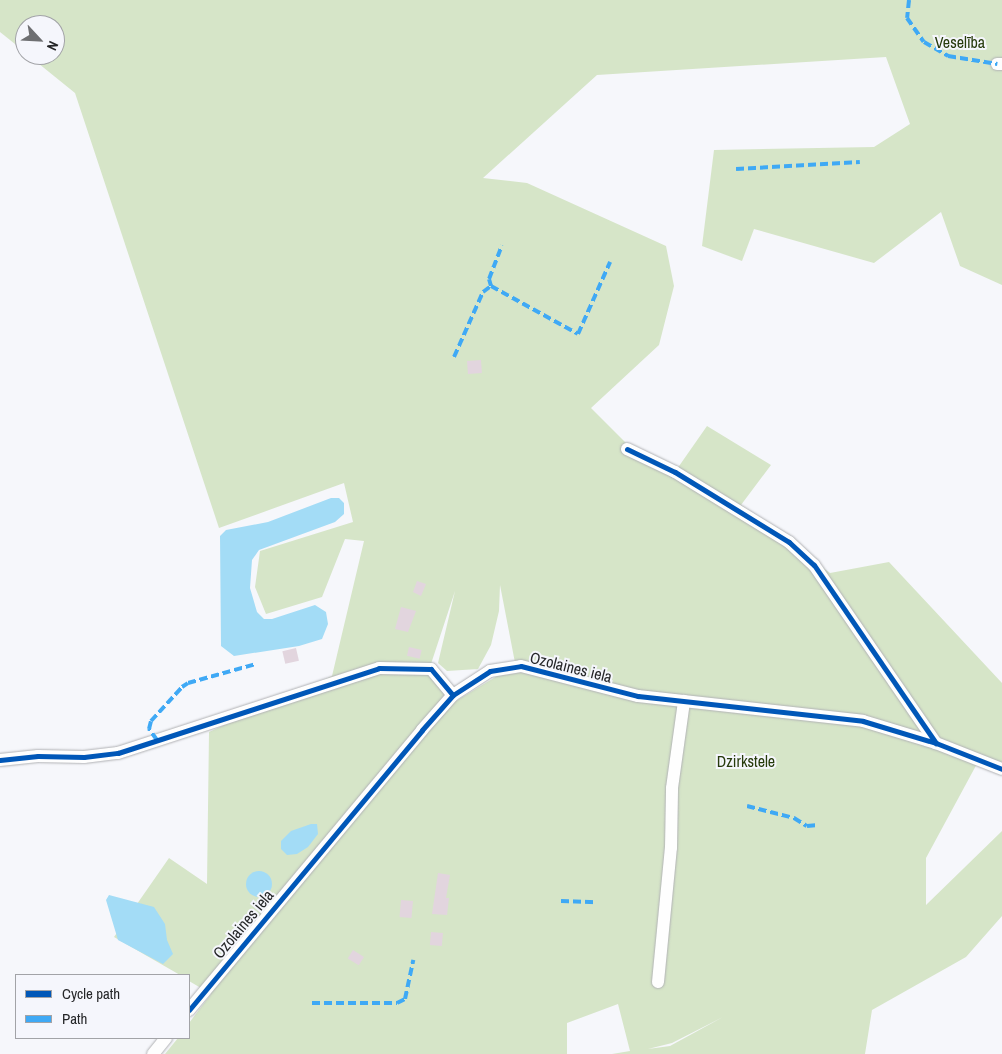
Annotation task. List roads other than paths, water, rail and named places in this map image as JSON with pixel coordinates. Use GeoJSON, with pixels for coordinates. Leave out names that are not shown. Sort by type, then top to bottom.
{"type":"FeatureCollection","features":[{"type":"Feature","properties":{"kind":"street"},"geometry":{"type":"LineString","coordinates":[[627,449],[675,472],[790,542],[814,565],[936,743]]}},
{"type":"Feature","properties":{"kind":"street","name":"Ozolaines iela"},"geometry":{"type":"LineString","coordinates":[[190,1009],[453,695],[490,671],[521,666],[638,696],[863,721],[936,743],[1002,769]]}},
{"type":"Feature","properties":{"kind":"street"},"geometry":{"type":"LineString","coordinates":[[0,760],[38,756],[84,757],[118,753],[379,668],[431,669],[453,695]]}},
{"type":"Feature","properties":{"kind":"street"},"geometry":{"type":"LineString","coordinates":[[658,982],[671,848],[672,788],[684,701]]}},
{"type":"Feature","properties":{"kind":"street"},"geometry":{"type":"LineString","coordinates":[[153,1054],[165,1039]]}},
{"type":"Feature","properties":{"kind":"water"},"geometry":{"type":"Polygon","coordinates":[[[331,498],[339,498],[344,503],[344,514],[335,522],[259,550],[252,560],[250,588],[257,612],[264,619],[272,619],[315,605],[326,612],[328,624],[322,639],[299,646],[234,656],[221,646],[220,536],[226,530],[268,522],[331,498]]]}},
{"type":"Feature","properties":{"kind":"water"},"geometry":{"type":"Polygon","coordinates":[[[311,824],[317,824],[318,834],[308,847],[297,854],[287,855],[281,849],[281,841],[291,831],[311,824]]]}},
{"type":"Feature","properties":{"kind":"water"},"geometry":{"type":"Polygon","coordinates":[[[259,871],[268,875],[272,884],[268,893],[259,897],[250,893],[246,884],[250,875],[259,871]]]}},
{"type":"Feature","properties":{"kind":"water"},"geometry":{"type":"Polygon","coordinates":[[[109,895],[154,907],[165,924],[167,940],[173,954],[163,964],[118,940],[106,900],[109,895]]]}},
{"type":"Feature","properties":{"kind":"park label","name":"Veselība"},"geometry":{"type":"Point","coordinates":[960,42]}},
{"type":"Feature","properties":{"kind":"park label","name":"Dzirkstele"},"geometry":{"type":"Point","coordinates":[746,761]}}]}
